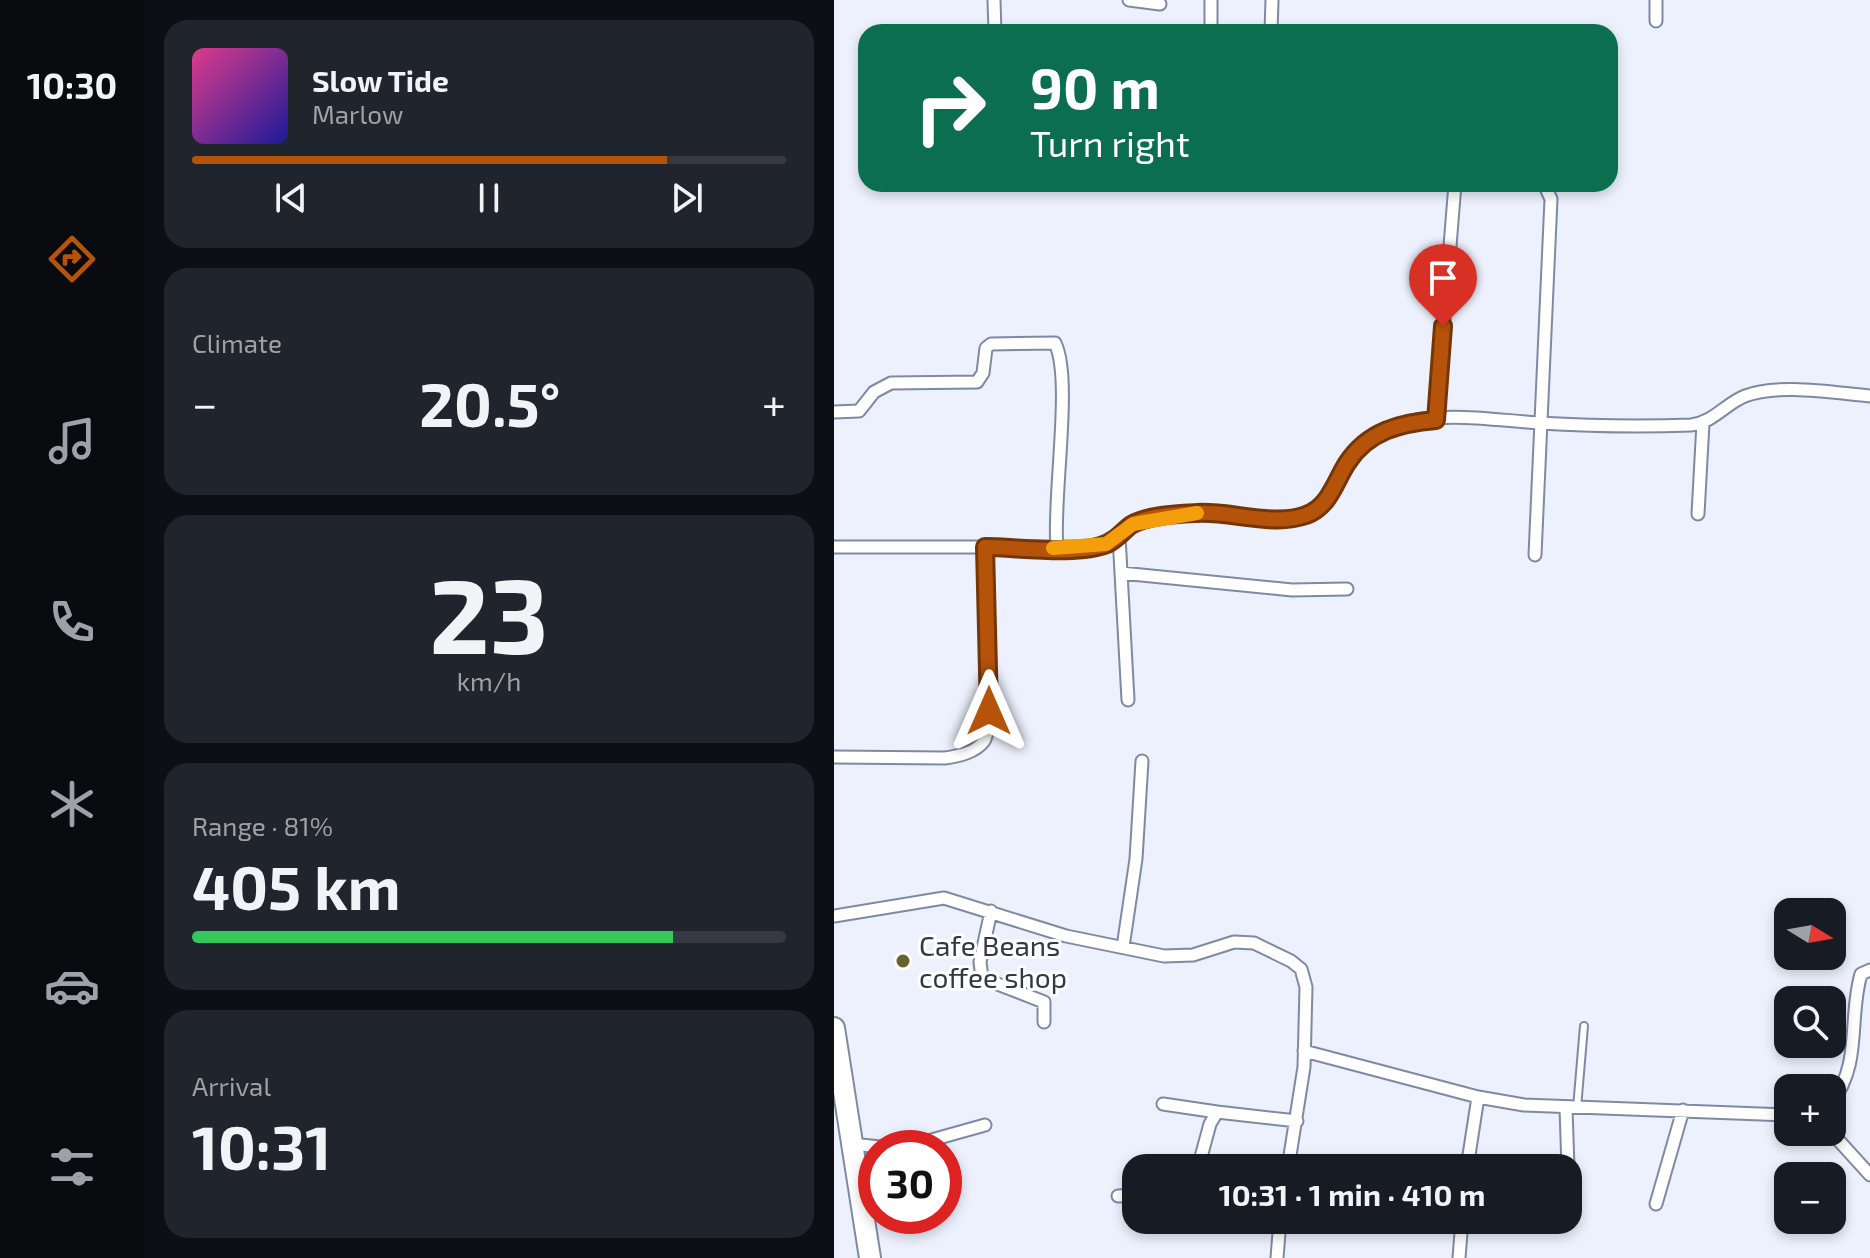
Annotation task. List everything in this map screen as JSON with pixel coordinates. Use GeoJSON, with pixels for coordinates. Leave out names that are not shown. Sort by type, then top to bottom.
{"type":"FeatureCollection","features":[{"type":"Feature","properties":{"kind":"highway"},"geometry":{"type":"LineString","coordinates":[[834,1028],[870,1258]]}},
{"type":"Feature","properties":{"kind":"street"},"geometry":{"type":"LineString","coordinates":[[994,0],[995,24]]}},
{"type":"Feature","properties":{"kind":"street"},"geometry":{"type":"LineString","coordinates":[[1129,0],[1160,4]]}},
{"type":"Feature","properties":{"kind":"street"},"geometry":{"type":"LineString","coordinates":[[1211,0],[1211,24]]}},
{"type":"Feature","properties":{"kind":"street"},"geometry":{"type":"LineString","coordinates":[[1271,24],[1272,0]]}},
{"type":"Feature","properties":{"kind":"street"},"geometry":{"type":"LineString","coordinates":[[1656,0],[1656,21]]}},
{"type":"Feature","properties":{"kind":"street"},"geometry":{"type":"LineString","coordinates":[[1436,420],[1454,192]]}},
{"type":"Feature","properties":{"kind":"street"},"geometry":{"type":"LineString","coordinates":[[1535,555],[1551,199],[1548,192]]}},
{"type":"Feature","properties":{"kind":"street"},"geometry":{"type":"LineString","coordinates":[[834,412],[859,411],[874,392],[891,383],[977,382],[983,373],[986,348],[991,344],[1055,343],[1059,355],[1060,413],[1057,548]]}},
{"type":"Feature","properties":{"kind":"street"},"geometry":{"type":"LineString","coordinates":[[834,547],[1057,548],[1106,544],[1133,524],[1151,518],[1198,513],[1287,518],[1306,515],[1328,498],[1348,462],[1369,440],[1400,423],[1472,418],[1652,426],[1703,423],[1743,397],[1756,393],[1820,391],[1870,396]]}},
{"type":"Feature","properties":{"kind":"street"},"geometry":{"type":"LineString","coordinates":[[1698,514],[1703,423]]}},
{"type":"Feature","properties":{"kind":"street"},"geometry":{"type":"LineString","coordinates":[[1119,536],[1128,700]]}},
{"type":"Feature","properties":{"kind":"street"},"geometry":{"type":"LineString","coordinates":[[834,757],[945,758],[961,756],[983,742],[988,730],[991,692],[983,588],[985,547]]}},
{"type":"Feature","properties":{"kind":"street"},"geometry":{"type":"LineString","coordinates":[[1121,573],[1274,589],[1347,589]]}},
{"type":"Feature","properties":{"kind":"street"},"geometry":{"type":"LineString","coordinates":[[1123,947],[1136,859],[1142,761]]}},
{"type":"Feature","properties":{"kind":"street"},"geometry":{"type":"LineString","coordinates":[[834,916],[944,898],[1066,936],[1178,957],[1234,942],[1254,943],[1291,961],[1301,969],[1306,987],[1304,1051],[1291,1154]]}},
{"type":"Feature","properties":{"kind":"street"},"geometry":{"type":"LineString","coordinates":[[991,911],[980,962],[982,978],[1044,1002],[1044,1022]]}},
{"type":"Feature","properties":{"kind":"street"},"geometry":{"type":"LineString","coordinates":[[1846,1076],[1851,1067],[1855,996],[1861,974],[1870,970]]}},
{"type":"Feature","properties":{"kind":"street"},"geometry":{"type":"LineString","coordinates":[[1304,1051],[1478,1097],[1571,1108],[1774,1114]]}},
{"type":"Feature","properties":{"kind":"street"},"geometry":{"type":"LineString","coordinates":[[1469,1154],[1478,1097]]}},
{"type":"Feature","properties":{"kind":"street"},"geometry":{"type":"LineString","coordinates":[[1163,1104],[1297,1121]]}},
{"type":"Feature","properties":{"kind":"street"},"geometry":{"type":"LineString","coordinates":[[1569,1154],[1571,1108]]}},
{"type":"Feature","properties":{"kind":"street"},"geometry":{"type":"LineString","coordinates":[[1656,1204],[1683,1110]]}},
{"type":"Feature","properties":{"kind":"street"},"geometry":{"type":"LineString","coordinates":[[1202,1154],[1210,1124],[1217,1112]]}},
{"type":"Feature","properties":{"kind":"street"},"geometry":{"type":"LineString","coordinates":[[962,1131],[985,1125]]}},
{"type":"Feature","properties":{"kind":"street"},"geometry":{"type":"LineString","coordinates":[[852,1144],[858,1145]]}},
{"type":"Feature","properties":{"kind":"street"},"geometry":{"type":"LineString","coordinates":[[1844,1146],[1870,1175]]}},
{"type":"Feature","properties":{"kind":"street"},"geometry":{"type":"LineString","coordinates":[[1118,1196],[1122,1196]]}},
{"type":"Feature","properties":{"kind":"street"},"geometry":{"type":"LineString","coordinates":[[1277,1258],[1279,1234]]}},
{"type":"Feature","properties":{"kind":"street"},"geometry":{"type":"LineString","coordinates":[[1459,1258],[1461,1234]]}},
{"type":"Feature","properties":{"kind":"lane"},"geometry":{"type":"LineString","coordinates":[[1571,1108],[1584,1026]]}},
{"type":"Feature","properties":{"kind":"slow traffic"},"geometry":{"type":"LineString","coordinates":[[1053,548],[1106,544],[1133,524],[1151,518],[1197,513]]}},
{"type":"Feature","properties":{"kind":"place","name":"Cafe Beans coffee shop"},"geometry":{"type":"Point","coordinates":[903,961]}},
{"type":"Feature","properties":{"kind":"route"},"geometry":{"type":"LineString","coordinates":[[989,711],[991,692],[983,588],[985,547],[1089,547],[1106,544],[1133,524],[1151,518],[1198,513],[1287,518],[1306,515],[1328,498],[1348,462],[1369,440],[1400,423],[1436,420],[1443,326]]}}]}
